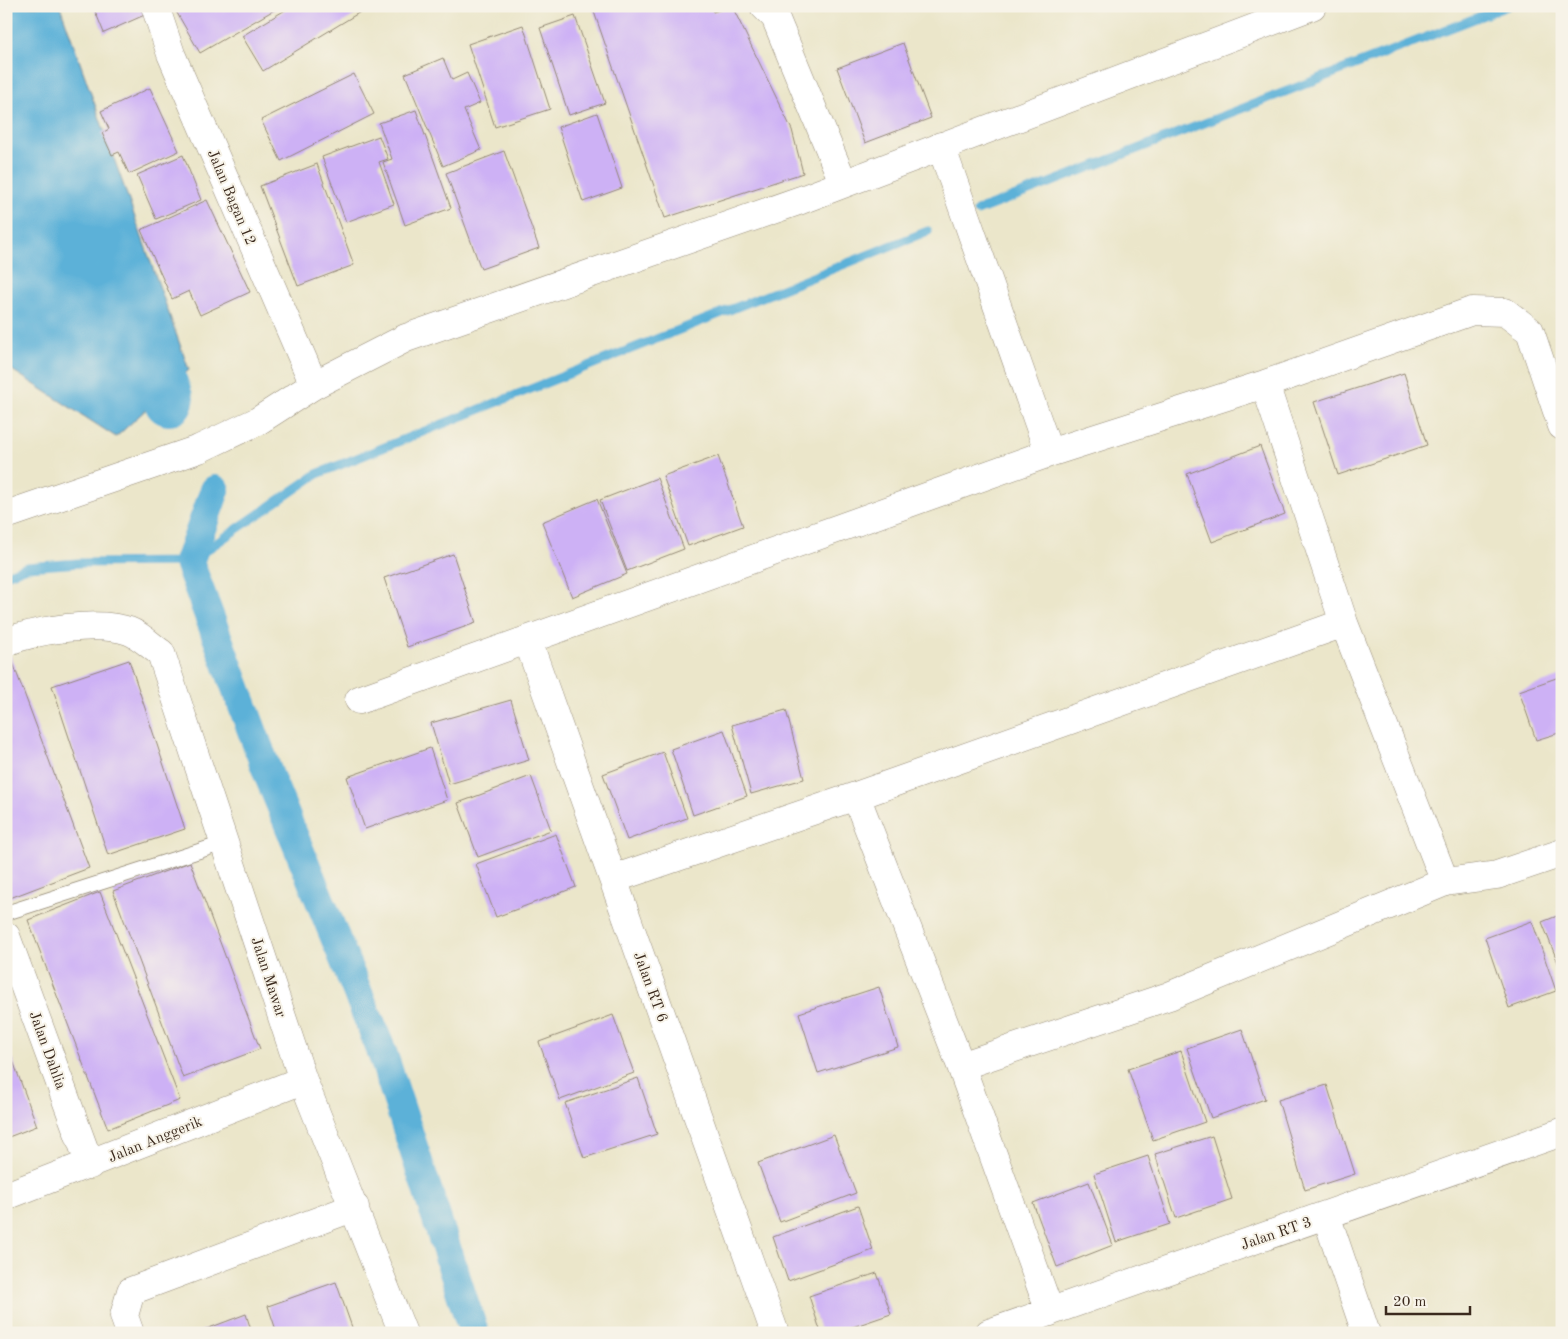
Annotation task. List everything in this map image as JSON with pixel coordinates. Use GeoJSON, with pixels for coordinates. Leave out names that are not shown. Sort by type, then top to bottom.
{"type":"FeatureCollection","features":[{"type":"Feature","properties":{"kind":"street","name":"Jalan Bagan 12"},"geometry":{"type":"LineString","coordinates":[[155,6],[170,54],[314,385]]}},
{"type":"Feature","properties":{"kind":"street"},"geometry":{"type":"LineString","coordinates":[[764,6],[775,18],[843,182]]}},
{"type":"Feature","properties":{"kind":"street"},"geometry":{"type":"LineString","coordinates":[[6,515],[198,449],[258,421],[314,385],[406,338],[791,203],[1312,6]]}},
{"type":"Feature","properties":{"kind":"street"},"geometry":{"type":"LineString","coordinates":[[941,146],[1049,452]]}},
{"type":"Feature","properties":{"kind":"street"},"geometry":{"type":"LineString","coordinates":[[359,700],[528,641],[1049,452],[1265,384],[1472,311],[1505,312],[1530,331],[1562,426]]}},
{"type":"Feature","properties":{"kind":"street"},"geometry":{"type":"LineString","coordinates":[[1265,384],[1344,622],[1445,882]]}},
{"type":"Feature","properties":{"kind":"street"},"geometry":{"type":"LineString","coordinates":[[613,879],[856,796],[1344,622]]}},
{"type":"Feature","properties":{"kind":"street","name":"Jalan Mawar"},"geometry":{"type":"LineString","coordinates":[[6,642],[25,634],[84,626],[129,631],[161,653],[304,1080],[403,1333]]}},
{"type":"Feature","properties":{"kind":"street","name":"Jalan RT 6"},"geometry":{"type":"LineString","coordinates":[[528,641],[775,1333]]}},
{"type":"Feature","properties":{"kind":"street"},"geometry":{"type":"LineString","coordinates":[[856,796],[961,1066],[1050,1312]]}},
{"type":"Feature","properties":{"kind":"street"},"geometry":{"type":"LineString","coordinates":[[961,1066],[1169,996],[1445,882],[1497,875],[1562,853]]}},
{"type":"Feature","properties":{"kind":"street","name":"Jalan Dahlia"},"geometry":{"type":"LineString","coordinates":[[6,936],[90,1165]]}},
{"type":"Feature","properties":{"kind":"street","name":"Jalan Anggerik"},"geometry":{"type":"LineString","coordinates":[[6,1196],[90,1165],[304,1080]]}},
{"type":"Feature","properties":{"kind":"street","name":"Jalan RT 3"},"geometry":{"type":"LineString","coordinates":[[989,1333],[1562,1132]]}},
{"type":"Feature","properties":{"kind":"street"},"geometry":{"type":"LineString","coordinates":[[130,1333],[124,1316],[131,1291],[355,1207]]}},
{"type":"Feature","properties":{"kind":"street"},"geometry":{"type":"LineString","coordinates":[[1326,1215],[1366,1333]]}},
{"type":"Feature","properties":{"kind":"lane"},"geometry":{"type":"LineString","coordinates":[[6,913],[224,843]]}},
{"type":"Feature","properties":{"kind":"water"},"geometry":{"type":"Polygon","coordinates":[[[6,6],[60,6],[189,370],[116,437],[9,368],[6,360],[6,6]]]}},
{"type":"Feature","properties":{"kind":"building"},"geometry":{"type":"Polygon","coordinates":[[[93,6],[146,6],[149,13],[104,33],[93,6]]]}},
{"type":"Feature","properties":{"kind":"building"},"geometry":{"type":"Polygon","coordinates":[[[173,6],[281,6],[200,53],[173,6]]]}},
{"type":"Feature","properties":{"kind":"building"},"geometry":{"type":"Polygon","coordinates":[[[292,6],[370,6],[263,71],[242,36],[292,6]]]}},
{"type":"Feature","properties":{"kind":"building"},"geometry":{"type":"Polygon","coordinates":[[[592,6],[712,6],[713,12],[732,6],[792,130],[803,173],[665,218],[592,6]]]}},
{"type":"Feature","properties":{"kind":"building"},"geometry":{"type":"Polygon","coordinates":[[[575,16],[605,103],[569,115],[540,28],[575,16]]]}},
{"type":"Feature","properties":{"kind":"building"},"geometry":{"type":"Polygon","coordinates":[[[523,25],[550,109],[495,127],[468,44],[523,25]]]}},
{"type":"Feature","properties":{"kind":"building"},"geometry":{"type":"Polygon","coordinates":[[[903,43],[931,118],[865,143],[837,68],[903,43]]]}},
{"type":"Feature","properties":{"kind":"building"},"geometry":{"type":"Polygon","coordinates":[[[443,58],[452,80],[467,73],[480,103],[464,110],[481,150],[443,166],[405,74],[443,58]]]}},
{"type":"Feature","properties":{"kind":"building"},"geometry":{"type":"Polygon","coordinates":[[[354,74],[374,114],[281,161],[261,120],[354,74]]]}},
{"type":"Feature","properties":{"kind":"building"},"geometry":{"type":"Polygon","coordinates":[[[150,88],[179,151],[129,174],[119,152],[112,155],[102,133],[109,129],[101,111],[150,88]]]}},
{"type":"Feature","properties":{"kind":"building"},"geometry":{"type":"Polygon","coordinates":[[[416,110],[451,208],[405,225],[383,162],[392,159],[379,123],[416,110]]]}},
{"type":"Feature","properties":{"kind":"building"},"geometry":{"type":"Polygon","coordinates":[[[597,113],[622,188],[583,202],[558,127],[597,113]]]}},
{"type":"Feature","properties":{"kind":"building"},"geometry":{"type":"Polygon","coordinates":[[[379,136],[388,159],[379,162],[394,204],[346,222],[322,157],[379,136]]]}},
{"type":"Feature","properties":{"kind":"building"},"geometry":{"type":"Polygon","coordinates":[[[504,151],[539,248],[481,269],[446,173],[504,151]]]}},
{"type":"Feature","properties":{"kind":"building"},"geometry":{"type":"Polygon","coordinates":[[[183,155],[201,200],[156,219],[137,175],[183,155]]]}},
{"type":"Feature","properties":{"kind":"building"},"geometry":{"type":"Polygon","coordinates":[[[317,164],[354,265],[298,286],[260,186],[317,164]]]}},
{"type":"Feature","properties":{"kind":"building"},"geometry":{"type":"Polygon","coordinates":[[[207,200],[250,292],[200,315],[189,291],[172,299],[141,230],[207,200]]]}},
{"type":"Feature","properties":{"kind":"building"},"geometry":{"type":"Polygon","coordinates":[[[1404,373],[1427,445],[1338,475],[1314,402],[1404,373]]]}},
{"type":"Feature","properties":{"kind":"building"},"geometry":{"type":"Polygon","coordinates":[[[1260,446],[1285,514],[1212,542],[1187,474],[1260,446]]]}},
{"type":"Feature","properties":{"kind":"building"},"geometry":{"type":"Polygon","coordinates":[[[718,456],[743,526],[688,546],[663,476],[718,456]]]}},
{"type":"Feature","properties":{"kind":"building"},"geometry":{"type":"Polygon","coordinates":[[[657,478],[684,549],[627,571],[600,500],[657,478]]]}},
{"type":"Feature","properties":{"kind":"building"},"geometry":{"type":"Polygon","coordinates":[[[597,499],[627,574],[572,597],[542,522],[597,499]]]}},
{"type":"Feature","properties":{"kind":"building"},"geometry":{"type":"Polygon","coordinates":[[[453,554],[476,623],[407,647],[384,578],[453,554]]]}},
{"type":"Feature","properties":{"kind":"building"},"geometry":{"type":"Polygon","coordinates":[[[10,655],[89,868],[10,898],[6,887],[6,656],[10,655]]]}},
{"type":"Feature","properties":{"kind":"building"},"geometry":{"type":"Polygon","coordinates":[[[129,660],[185,829],[108,855],[52,686],[129,660]]]}},
{"type":"Feature","properties":{"kind":"building"},"geometry":{"type":"Polygon","coordinates":[[[1562,676],[1562,732],[1536,740],[1519,691],[1562,676]]]}},
{"type":"Feature","properties":{"kind":"building"},"geometry":{"type":"Polygon","coordinates":[[[511,700],[529,760],[449,784],[431,723],[511,700]]]}},
{"type":"Feature","properties":{"kind":"building"},"geometry":{"type":"Polygon","coordinates":[[[786,710],[804,779],[751,794],[732,725],[786,710]]]}},
{"type":"Feature","properties":{"kind":"building"},"geometry":{"type":"Polygon","coordinates":[[[724,730],[747,796],[693,815],[671,749],[724,730]]]}},
{"type":"Feature","properties":{"kind":"building"},"geometry":{"type":"Polygon","coordinates":[[[430,748],[447,800],[365,829],[347,777],[430,748]]]}},
{"type":"Feature","properties":{"kind":"building"},"geometry":{"type":"Polygon","coordinates":[[[663,752],[687,818],[627,840],[603,774],[663,752]]]}},
{"type":"Feature","properties":{"kind":"building"},"geometry":{"type":"Polygon","coordinates":[[[531,776],[551,830],[478,857],[458,803],[531,776]]]}},
{"type":"Feature","properties":{"kind":"building"},"geometry":{"type":"Polygon","coordinates":[[[556,834],[576,887],[496,917],[476,864],[556,834]]]}},
{"type":"Feature","properties":{"kind":"building"},"geometry":{"type":"Polygon","coordinates":[[[190,862],[260,1049],[183,1078],[113,891],[190,862]]]}},
{"type":"Feature","properties":{"kind":"building"},"geometry":{"type":"Polygon","coordinates":[[[100,892],[180,1100],[108,1129],[28,920],[100,892]]]}},
{"type":"Feature","properties":{"kind":"building"},"geometry":{"type":"Polygon","coordinates":[[[1562,914],[1562,973],[1542,922],[1562,914]]]}},
{"type":"Feature","properties":{"kind":"building"},"geometry":{"type":"Polygon","coordinates":[[[1532,921],[1556,991],[1509,1008],[1485,938],[1532,921]]]}},
{"type":"Feature","properties":{"kind":"building"},"geometry":{"type":"Polygon","coordinates":[[[879,987],[898,1047],[818,1073],[799,1013],[879,987]]]}},
{"type":"Feature","properties":{"kind":"building"},"geometry":{"type":"Polygon","coordinates":[[[613,1015],[634,1073],[560,1100],[539,1042],[613,1015]]]}},
{"type":"Feature","properties":{"kind":"building"},"geometry":{"type":"Polygon","coordinates":[[[1242,1029],[1265,1099],[1211,1118],[1187,1048],[1242,1029]]]}},
{"type":"Feature","properties":{"kind":"building"},"geometry":{"type":"Polygon","coordinates":[[[6,1042],[37,1126],[6,1138],[6,1042]]]}},
{"type":"Feature","properties":{"kind":"building"},"geometry":{"type":"Polygon","coordinates":[[[1181,1051],[1205,1122],[1153,1140],[1128,1069],[1181,1051]]]}},
{"type":"Feature","properties":{"kind":"building"},"geometry":{"type":"Polygon","coordinates":[[[638,1078],[657,1134],[584,1158],[565,1103],[638,1078]]]}},
{"type":"Feature","properties":{"kind":"building"},"geometry":{"type":"Polygon","coordinates":[[[1327,1085],[1355,1174],[1305,1190],[1278,1100],[1327,1085]]]}},
{"type":"Feature","properties":{"kind":"building"},"geometry":{"type":"Polygon","coordinates":[[[834,1135],[856,1193],[780,1222],[758,1163],[834,1135]]]}},
{"type":"Feature","properties":{"kind":"building"},"geometry":{"type":"Polygon","coordinates":[[[1212,1136],[1232,1199],[1176,1218],[1155,1154],[1212,1136]]]}},
{"type":"Feature","properties":{"kind":"building"},"geometry":{"type":"Polygon","coordinates":[[[1148,1156],[1170,1224],[1116,1242],[1094,1174],[1148,1156]]]}},
{"type":"Feature","properties":{"kind":"building"},"geometry":{"type":"Polygon","coordinates":[[[1089,1182],[1113,1245],[1057,1267],[1033,1203],[1089,1182]]]}},
{"type":"Feature","properties":{"kind":"building"},"geometry":{"type":"Polygon","coordinates":[[[858,1206],[873,1250],[788,1281],[773,1237],[858,1206]]]}},
{"type":"Feature","properties":{"kind":"building"},"geometry":{"type":"Polygon","coordinates":[[[877,1273],[891,1314],[835,1333],[821,1333],[809,1296],[877,1273]]]}},
{"type":"Feature","properties":{"kind":"building"},"geometry":{"type":"Polygon","coordinates":[[[336,1282],[354,1333],[277,1333],[268,1306],[336,1282]]]}},
{"type":"Feature","properties":{"kind":"building"},"geometry":{"type":"Polygon","coordinates":[[[246,1314],[252,1333],[196,1333],[246,1314]]]}},
{"type":"Feature","properties":{"kind":"waterway"},"geometry":{"type":"LineString","coordinates":[[977,211],[1507,6]]}},
{"type":"Feature","properties":{"kind":"waterway"},"geometry":{"type":"LineString","coordinates":[[6,575],[27,567],[79,563],[189,562],[317,474],[928,231]]}},
{"type":"Feature","properties":{"kind":"waterway"},"geometry":{"type":"LineString","coordinates":[[142,326],[169,401]]}},
{"type":"Feature","properties":{"kind":"waterway"},"geometry":{"type":"LineString","coordinates":[[215,490],[189,562],[269,776],[382,1052],[474,1333]]}}]}
